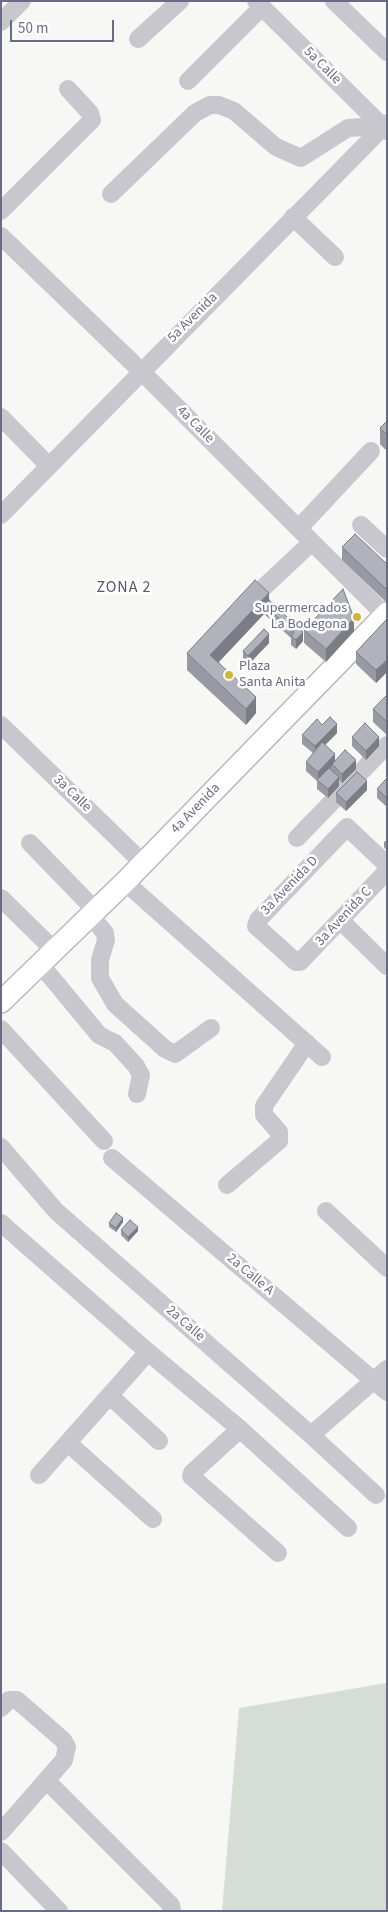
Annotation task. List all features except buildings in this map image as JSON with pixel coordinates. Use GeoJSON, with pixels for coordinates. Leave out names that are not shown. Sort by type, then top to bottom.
{"type":"FeatureCollection","features":[{"type":"Feature","properties":{"kind":"main road","name":"4a Avenida"},"geometry":{"type":"LineString","coordinates":[[1,1002],[144,864],[386,615]]}},
{"type":"Feature","properties":{"kind":"street"},"geometry":{"type":"LineString","coordinates":[[1,22],[21,1]]}},
{"type":"Feature","properties":{"kind":"street"},"geometry":{"type":"LineString","coordinates":[[138,39],[180,1]]}},
{"type":"Feature","properties":{"kind":"street"},"geometry":{"type":"LineString","coordinates":[[334,1],[386,50]]}},
{"type":"Feature","properties":{"kind":"street"},"geometry":{"type":"LineString","coordinates":[[188,81],[259,4]]}},
{"type":"Feature","properties":{"kind":"street","name":"5a Calle"},"geometry":{"type":"LineString","coordinates":[[259,4],[384,128]]}},
{"type":"Feature","properties":{"kind":"street"},"geometry":{"type":"LineString","coordinates":[[1,211],[92,120],[90,113],[68,89]]}},
{"type":"Feature","properties":{"kind":"street"},"geometry":{"type":"LineString","coordinates":[[111,194],[195,113],[210,105],[219,105],[234,111],[276,147],[301,158],[348,128],[384,128]]}},
{"type":"Feature","properties":{"kind":"street","name":"5a Avenida"},"geometry":{"type":"LineString","coordinates":[[1,514],[384,128]]}},
{"type":"Feature","properties":{"kind":"street"},"geometry":{"type":"LineString","coordinates":[[294,217],[335,257]]}},
{"type":"Feature","properties":{"kind":"street","name":"4a Calle"},"geometry":{"type":"LineString","coordinates":[[1,236],[141,371],[386,615]]}},
{"type":"Feature","properties":{"kind":"street"},"geometry":{"type":"LineString","coordinates":[[1,417],[49,466]]}},
{"type":"Feature","properties":{"kind":"street"},"geometry":{"type":"LineString","coordinates":[[299,528],[371,451]]}},
{"type":"Feature","properties":{"kind":"street"},"geometry":{"type":"LineString","coordinates":[[361,524],[387,549]]}},
{"type":"Feature","properties":{"kind":"street"},"geometry":{"type":"LineString","coordinates":[[237,614],[312,542]]}},
{"type":"Feature","properties":{"kind":"street","name":"3a Calle"},"geometry":{"type":"LineString","coordinates":[[1,725],[144,864]]}},
{"type":"Feature","properties":{"kind":"street","name":"3a Avenida D"},"geometry":{"type":"LineString","coordinates":[[297,838],[387,745]]}},
{"type":"Feature","properties":{"kind":"street","name":"3a Avenida D"},"geometry":{"type":"LineString","coordinates":[[300,962],[296,962],[256,926],[258,920],[347,827],[387,865]]}},
{"type":"Feature","properties":{"kind":"street"},"geometry":{"type":"LineString","coordinates":[[30,844],[94,913],[106,940],[100,960],[100,978],[115,1004],[165,1049],[175,1054],[180,1053],[211,1028]]}},
{"type":"Feature","properties":{"kind":"street","name":"3a Avenida C"},"geometry":{"type":"LineString","coordinates":[[300,962],[387,871]]}},
{"type":"Feature","properties":{"kind":"street"},"geometry":{"type":"LineString","coordinates":[[126,882],[322,1057]]}},
{"type":"Feature","properties":{"kind":"street"},"geometry":{"type":"LineString","coordinates":[[1,898],[48,958],[99,1035],[116,1043],[136,1066],[141,1075],[137,1094]]}},
{"type":"Feature","properties":{"kind":"street"},"geometry":{"type":"LineString","coordinates":[[340,920],[387,966]]}},
{"type":"Feature","properties":{"kind":"street"},"geometry":{"type":"LineString","coordinates":[[1,1029],[104,1141]]}},
{"type":"Feature","properties":{"kind":"street"},"geometry":{"type":"LineString","coordinates":[[227,1185],[279,1141],[278,1132],[264,1115],[264,1106],[307,1043]]}},
{"type":"Feature","properties":{"kind":"street","name":"2a Calle"},"geometry":{"type":"LineString","coordinates":[[1,1147],[56,1211],[376,1495]]}},
{"type":"Feature","properties":{"kind":"street","name":"2a Calle A"},"geometry":{"type":"LineString","coordinates":[[112,1158],[383,1383]]}},
{"type":"Feature","properties":{"kind":"street"},"geometry":{"type":"LineString","coordinates":[[326,1210],[387,1268]]}},
{"type":"Feature","properties":{"kind":"street"},"geometry":{"type":"LineString","coordinates":[[1,1223],[148,1352],[240,1429],[348,1528]]}},
{"type":"Feature","properties":{"kind":"street"},"geometry":{"type":"LineString","coordinates":[[39,1475],[148,1352]]}},
{"type":"Feature","properties":{"kind":"street"},"geometry":{"type":"LineString","coordinates":[[315,1439],[383,1383]]}},
{"type":"Feature","properties":{"kind":"street"},"geometry":{"type":"LineString","coordinates":[[110,1396],[159,1441]]}},
{"type":"Feature","properties":{"kind":"street"},"geometry":{"type":"LineString","coordinates":[[240,1429],[191,1476],[278,1553]]}},
{"type":"Feature","properties":{"kind":"street"},"geometry":{"type":"LineString","coordinates":[[68,1443],[153,1519]]}},
{"type":"Feature","properties":{"kind":"street"},"geometry":{"type":"LineString","coordinates":[[1,1708],[9,1700],[17,1700],[66,1743],[67,1755],[47,1781],[1,1832]]}},
{"type":"Feature","properties":{"kind":"street"},"geometry":{"type":"LineString","coordinates":[[47,1781],[171,1905],[172,1911]]}},
{"type":"Feature","properties":{"kind":"street"},"geometry":{"type":"LineString","coordinates":[[1,1851],[59,1911]]}},
{"type":"Feature","properties":{"kind":"shaded area"},"geometry":{"type":"Polygon","coordinates":[[[387,1683],[387,1911],[222,1911],[239,1708],[387,1683]]]}},
{"type":"Feature","properties":{"kind":"place","name":"Supermercados La Bodegona"},"geometry":{"type":"Point","coordinates":[357,617]}},
{"type":"Feature","properties":{"kind":"place","name":"Plaza Santa Anita"},"geometry":{"type":"Point","coordinates":[229,675]}},
{"type":"Feature","properties":{"kind":"district","name":"ZONA 2"},"geometry":{"type":"Point","coordinates":[124,588]}}]}
